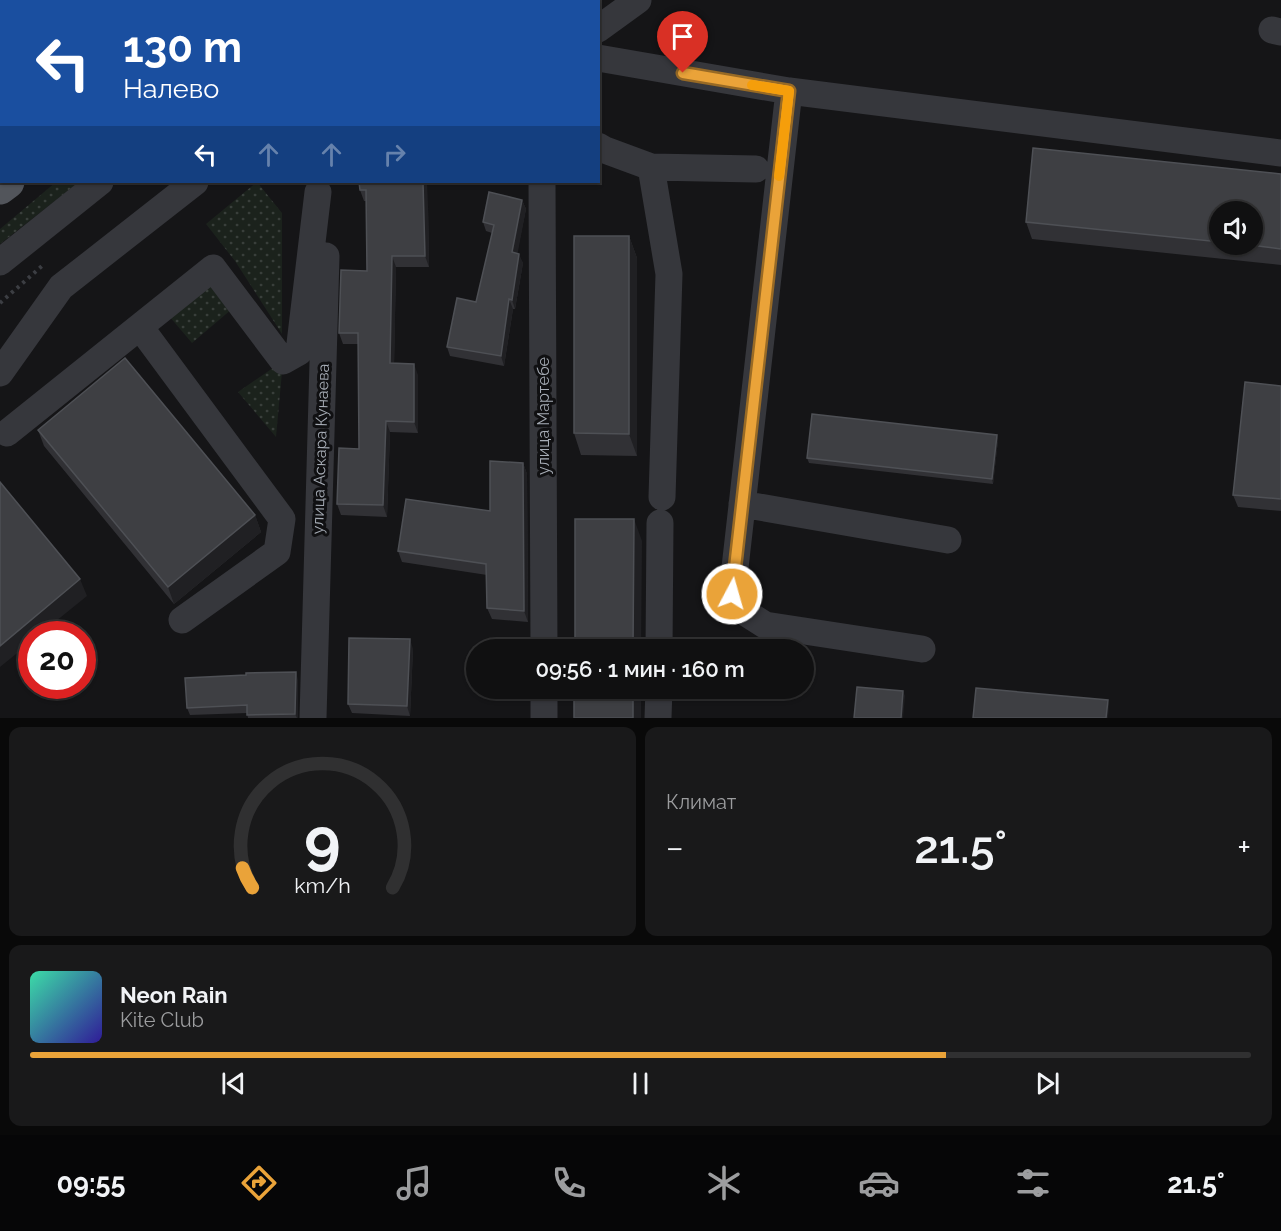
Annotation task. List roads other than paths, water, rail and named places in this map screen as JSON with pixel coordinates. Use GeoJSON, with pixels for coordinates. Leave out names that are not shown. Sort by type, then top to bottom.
{"type":"FeatureCollection","features":[{"type":"Feature","properties":{"kind":"street"},"geometry":{"type":"LineString","coordinates":[[600,28],[638,0]]}},
{"type":"Feature","properties":{"kind":"street"},"geometry":{"type":"LineString","coordinates":[[600,58],[789,91],[1281,153]]}},
{"type":"Feature","properties":{"kind":"street"},"geometry":{"type":"LineString","coordinates":[[789,91],[732,594],[743,611],[765,625],[921,649]]}},
{"type":"Feature","properties":{"kind":"street"},"geometry":{"type":"LineString","coordinates":[[600,147],[651,167],[756,170]]}},
{"type":"Feature","properties":{"kind":"street"},"geometry":{"type":"LineString","coordinates":[[651,167],[669,274],[659,639]]}},
{"type":"Feature","properties":{"kind":"street"},"geometry":{"type":"LineString","coordinates":[[0,262],[99,183]]}},
{"type":"Feature","properties":{"kind":"street"},"geometry":{"type":"LineString","coordinates":[[0,373],[61,287],[194,183]]}},
{"type":"Feature","properties":{"kind":"street","name":"улица Мартебе"},"geometry":{"type":"LineString","coordinates":[[542,183],[544,639]]}},
{"type":"Feature","properties":{"kind":"street"},"geometry":{"type":"LineString","coordinates":[[7,433],[213,268],[283,361],[299,352],[316,187]]}},
{"type":"Feature","properties":{"kind":"street","name":"улица Аскара Кунаева"},"geometry":{"type":"LineString","coordinates":[[313,718],[327,220],[316,187]]}},
{"type":"Feature","properties":{"kind":"street"},"geometry":{"type":"LineString","coordinates":[[140,327],[282,519],[277,552],[182,620]]}},
{"type":"Feature","properties":{"kind":"street"},"geometry":{"type":"LineString","coordinates":[[742,504],[948,540]]}},
{"type":"Feature","properties":{"kind":"street"},"geometry":{"type":"LineString","coordinates":[[544,699],[544,718]]}},
{"type":"Feature","properties":{"kind":"street"},"geometry":{"type":"LineString","coordinates":[[658,718],[659,699]]}}]}
